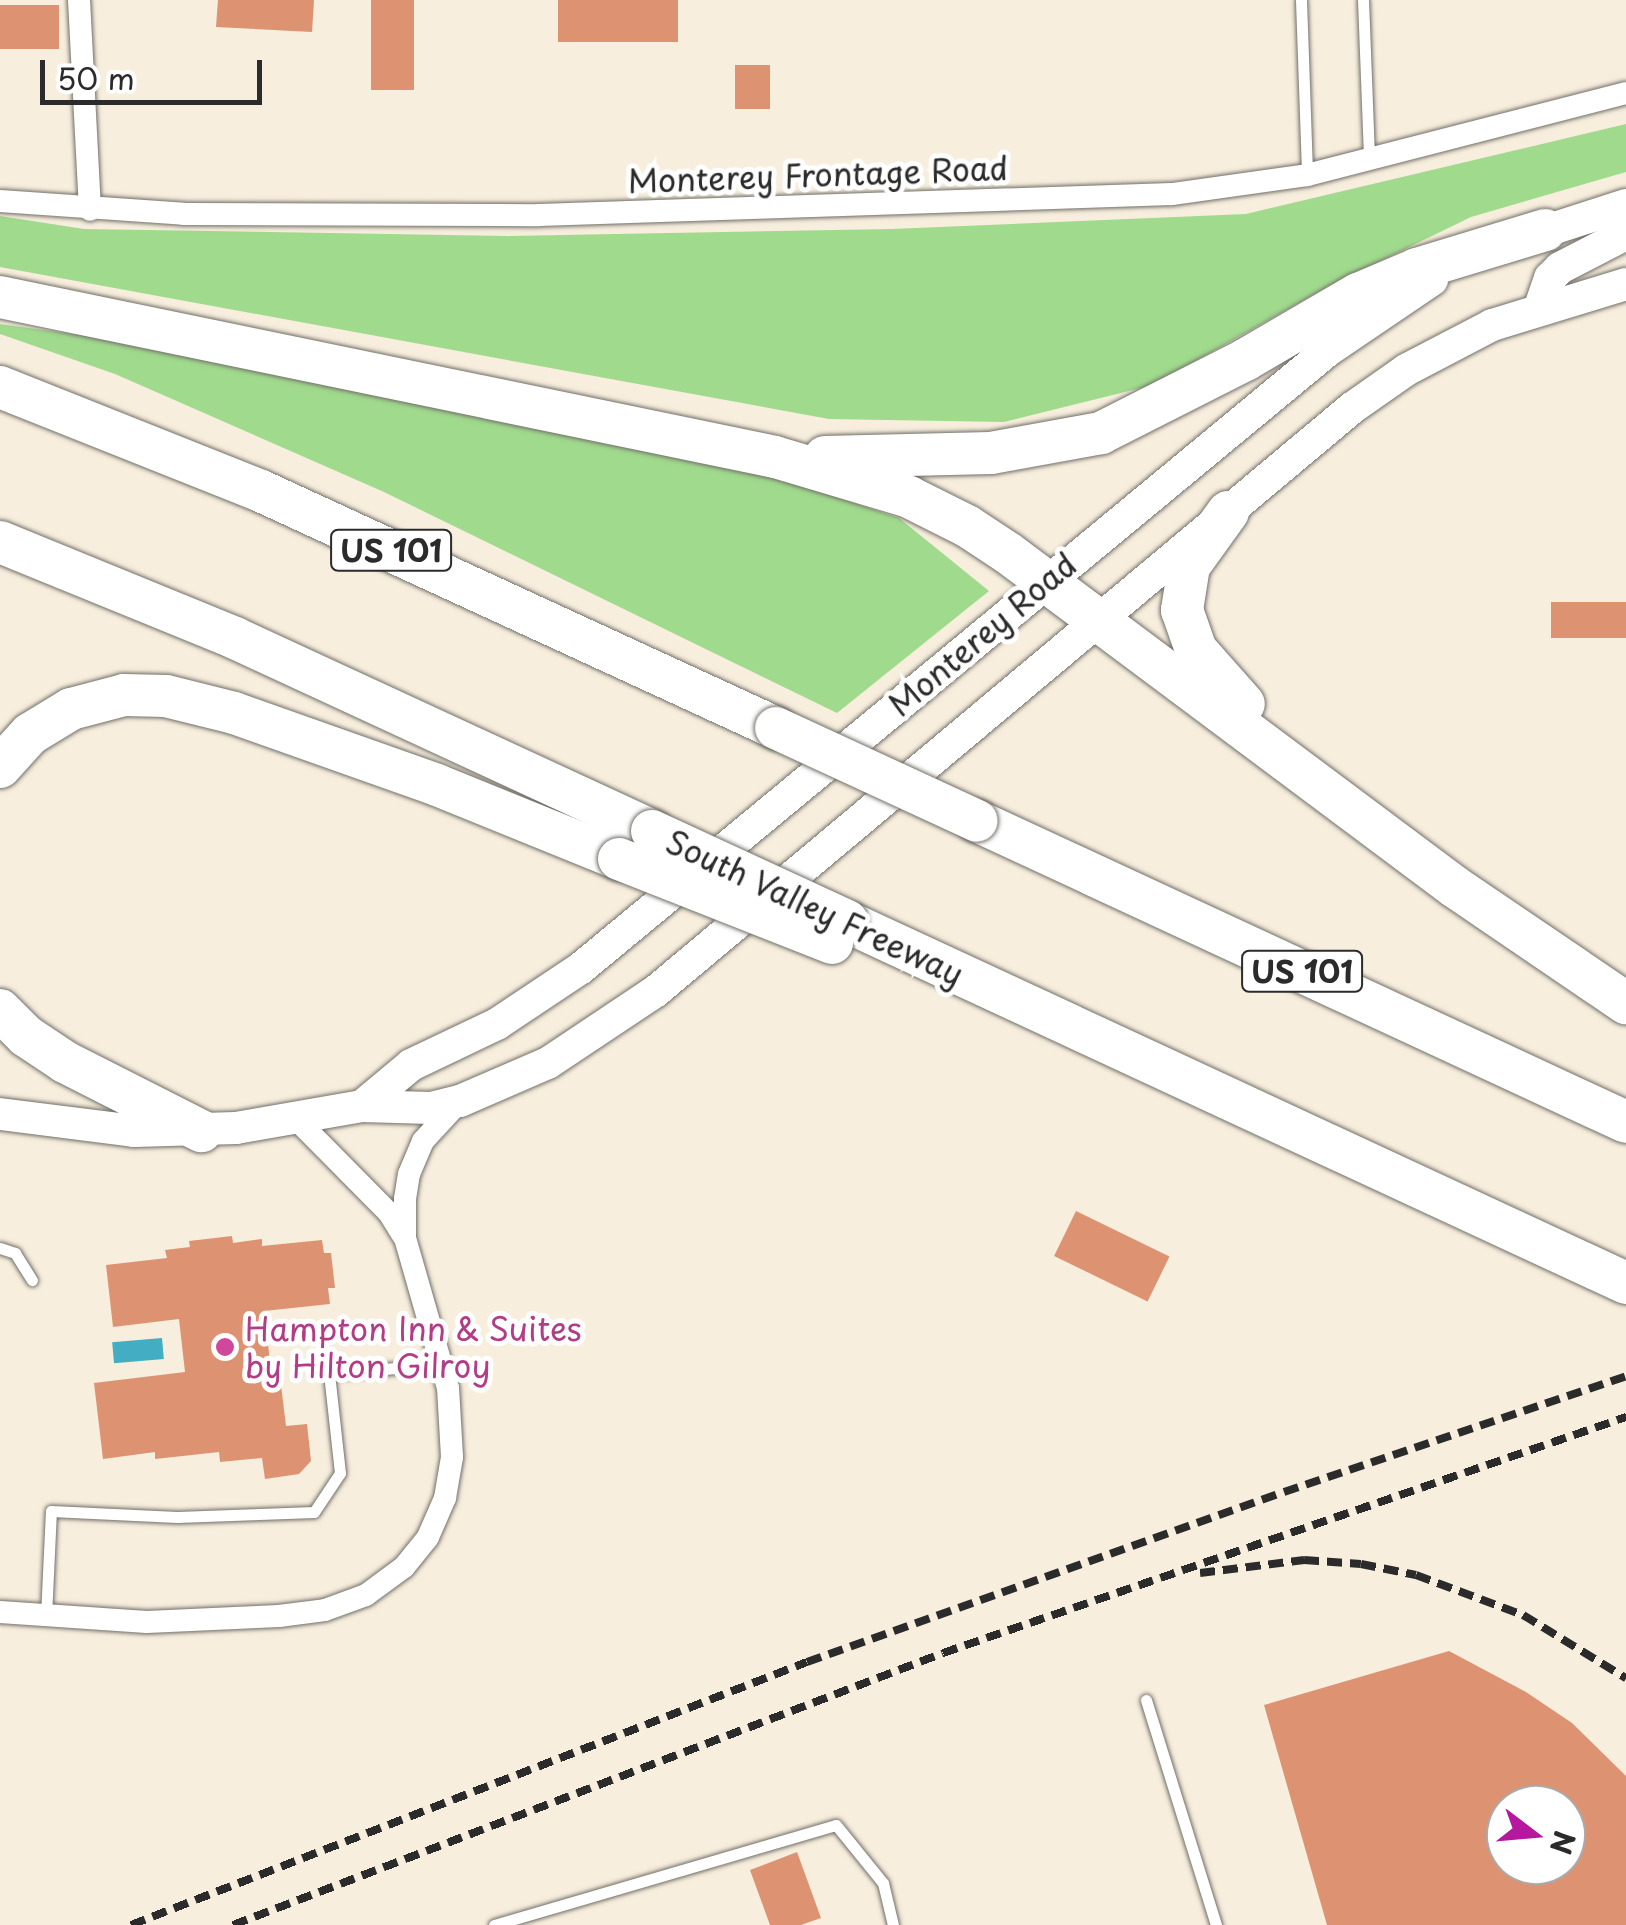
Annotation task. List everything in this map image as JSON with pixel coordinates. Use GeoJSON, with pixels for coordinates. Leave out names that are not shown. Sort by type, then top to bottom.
{"type":"FeatureCollection","features":[{"type":"Feature","properties":{"kind":"highway"},"geometry":{"type":"LineString","coordinates":[[775,458],[991,453],[1101,433],[1245,360],[1358,294],[1417,269],[1545,230]]}},
{"type":"Feature","properties":{"kind":"highway"},"geometry":{"type":"LineString","coordinates":[[0,297],[775,458],[877,485],[938,510],[1098,620],[1542,948],[1626,1003]]}},
{"type":"Feature","properties":{"kind":"highway","name":"US 101"},"geometry":{"type":"LineString","coordinates":[[0,387],[261,490],[1626,1122]]}},
{"type":"Feature","properties":{"kind":"highway"},"geometry":{"type":"LineString","coordinates":[[1228,512],[1196,553],[1182,596],[1189,636],[1206,664],[1248,708],[1390,820],[1542,948]]}},
{"type":"Feature","properties":{"kind":"highway","name":"South Valley Freeway"},"geometry":{"type":"LineString","coordinates":[[0,542],[235,638],[652,831],[843,934],[1068,1024],[1626,1282]]}},
{"type":"Feature","properties":{"kind":"highway"},"geometry":{"type":"LineString","coordinates":[[0,749],[58,715],[124,695],[188,700],[437,785],[619,860],[843,934]]}},
{"type":"Feature","properties":{"kind":"highway"},"geometry":{"type":"LineString","coordinates":[[0,767],[30,734],[58,715]]}},
{"type":"Feature","properties":{"kind":"highway"},"geometry":{"type":"LineString","coordinates":[[0,1010],[26,1036],[65,1062],[201,1131]]}},
{"type":"Feature","properties":{"kind":"main road","name":"Monterey Road"},"geometry":{"type":"LineString","coordinates":[[362,1106],[411,1065],[497,1024],[581,968],[1044,581],[1348,334],[1454,268],[1545,230],[1626,205]]}},
{"type":"Feature","properties":{"kind":"main road"},"geometry":{"type":"LineString","coordinates":[[1540,307],[1550,278],[1560,268],[1626,234]]}},
{"type":"Feature","properties":{"kind":"main road","name":"Monterey Road"},"geometry":{"type":"LineString","coordinates":[[0,1114],[102,1129],[201,1131],[297,1120],[362,1106],[393,1110],[460,1101],[548,1063],[643,1001],[1352,408],[1406,370],[1462,339],[1540,307],[1626,284]]}},
{"type":"Feature","properties":{"kind":"street"},"geometry":{"type":"LineString","coordinates":[[79,0],[90,210]]}},
{"type":"Feature","properties":{"kind":"street","name":"Monterey Frontage Road"},"geometry":{"type":"LineString","coordinates":[[0,201],[90,210],[280,216],[824,208],[1172,194],[1307,175],[1626,93]]}},
{"type":"Feature","properties":{"kind":"street"},"geometry":{"type":"LineString","coordinates":[[0,1612],[148,1622],[279,1616],[325,1610],[366,1594],[404,1567],[428,1537],[444,1498],[452,1457],[448,1388],[405,1238],[405,1199],[416,1154],[432,1128],[460,1101]]}},
{"type":"Feature","properties":{"kind":"street"},"geometry":{"type":"LineString","coordinates":[[297,1120],[389,1213],[405,1238]]}},
{"type":"Feature","properties":{"kind":"lane"},"geometry":{"type":"LineString","coordinates":[[1301,0],[1307,175]]}},
{"type":"Feature","properties":{"kind":"lane"},"geometry":{"type":"LineString","coordinates":[[1363,0],[1369,159]]}},
{"type":"Feature","properties":{"kind":"lane"},"geometry":{"type":"LineString","coordinates":[[0,1248],[16,1253],[32,1280]]}},
{"type":"Feature","properties":{"kind":"lane"},"geometry":{"type":"LineString","coordinates":[[46,1617],[51,1511],[178,1517],[314,1512],[340,1473],[330,1374],[440,1364]]}},
{"type":"Feature","properties":{"kind":"lane"},"geometry":{"type":"LineString","coordinates":[[1146,1700],[1216,1925]]}},
{"type":"Feature","properties":{"kind":"lane"},"geometry":{"type":"LineString","coordinates":[[494,1925],[836,1825],[882,1883],[893,1925]]}},
{"type":"Feature","properties":{"kind":"green space"},"geometry":{"type":"Polygon","coordinates":[[[1626,124],[1626,172],[1471,217],[1327,287],[1153,385],[1004,422],[829,419],[0,267],[0,216],[84,229],[508,236],[892,229],[1246,214],[1626,124]]]}},
{"type":"Feature","properties":{"kind":"green space"},"geometry":{"type":"Polygon","coordinates":[[[0,324],[225,355],[743,466],[899,518],[989,591],[837,713],[384,492],[115,374],[0,334],[0,324]]]}},
{"type":"Feature","properties":{"kind":"water"},"geometry":{"type":"Polygon","coordinates":[[[162,1338],[164,1359],[114,1363],[112,1342],[162,1338]]]}},
{"type":"Feature","properties":{"kind":"building"},"geometry":{"type":"Polygon","coordinates":[[[218,0],[314,0],[312,32],[216,27],[218,0]]]}},
{"type":"Feature","properties":{"kind":"building"},"geometry":{"type":"Polygon","coordinates":[[[371,0],[414,0],[414,90],[371,90],[371,0]]]}},
{"type":"Feature","properties":{"kind":"building"},"geometry":{"type":"Polygon","coordinates":[[[558,0],[678,0],[678,42],[558,42],[558,0]]]}},
{"type":"Feature","properties":{"kind":"building"},"geometry":{"type":"Polygon","coordinates":[[[0,5],[59,5],[59,49],[0,49],[0,5]]]}},
{"type":"Feature","properties":{"kind":"building"},"geometry":{"type":"Polygon","coordinates":[[[735,65],[770,65],[770,109],[735,109],[735,65]]]}},
{"type":"Feature","properties":{"kind":"building"},"geometry":{"type":"Polygon","coordinates":[[[1551,602],[1626,602],[1626,638],[1551,638],[1551,602]]]}},
{"type":"Feature","properties":{"kind":"building"},"geometry":{"type":"Polygon","coordinates":[[[1076,1211],[1169,1257],[1148,1302],[1054,1256],[1076,1211]]]}},
{"type":"Feature","properties":{"kind":"building","name":"Hampton Inn & Suites by Hilton Gilroy"},"geometry":{"type":"Polygon","coordinates":[[[232,1236],[233,1243],[262,1239],[262,1246],[322,1240],[324,1253],[331,1253],[335,1288],[328,1288],[330,1304],[264,1311],[273,1386],[281,1385],[286,1426],[307,1424],[311,1461],[299,1474],[265,1479],[262,1458],[220,1462],[219,1452],[155,1459],[155,1452],[103,1459],[94,1383],[185,1372],[179,1319],[113,1327],[106,1265],[167,1258],[165,1250],[190,1247],[189,1241],[232,1236]]]}},
{"type":"Feature","properties":{"kind":"building"},"geometry":{"type":"Polygon","coordinates":[[[1449,1651],[1526,1692],[1572,1723],[1626,1776],[1626,1925],[1327,1925],[1264,1705],[1449,1651]]]}},
{"type":"Feature","properties":{"kind":"building"},"geometry":{"type":"Polygon","coordinates":[[[797,1852],[821,1918],[801,1925],[770,1925],[750,1870],[797,1852]]]}},
{"type":"Feature","properties":{"kind":"railway"},"geometry":{"type":"LineString","coordinates":[[131,1925],[807,1662],[1284,1492],[1626,1376]]}},
{"type":"Feature","properties":{"kind":"railway"},"geometry":{"type":"LineString","coordinates":[[233,1925],[943,1653],[1626,1417]]}},
{"type":"Feature","properties":{"kind":"railway"},"geometry":{"type":"LineString","coordinates":[[1200,1573],[1304,1560],[1361,1564],[1416,1575],[1523,1615],[1626,1678]]}},
{"type":"Feature","properties":{"kind":"place","name":"Hampton Inn & Suites by Hilton Gilroy"},"geometry":{"type":"Point","coordinates":[225,1347]}}]}
